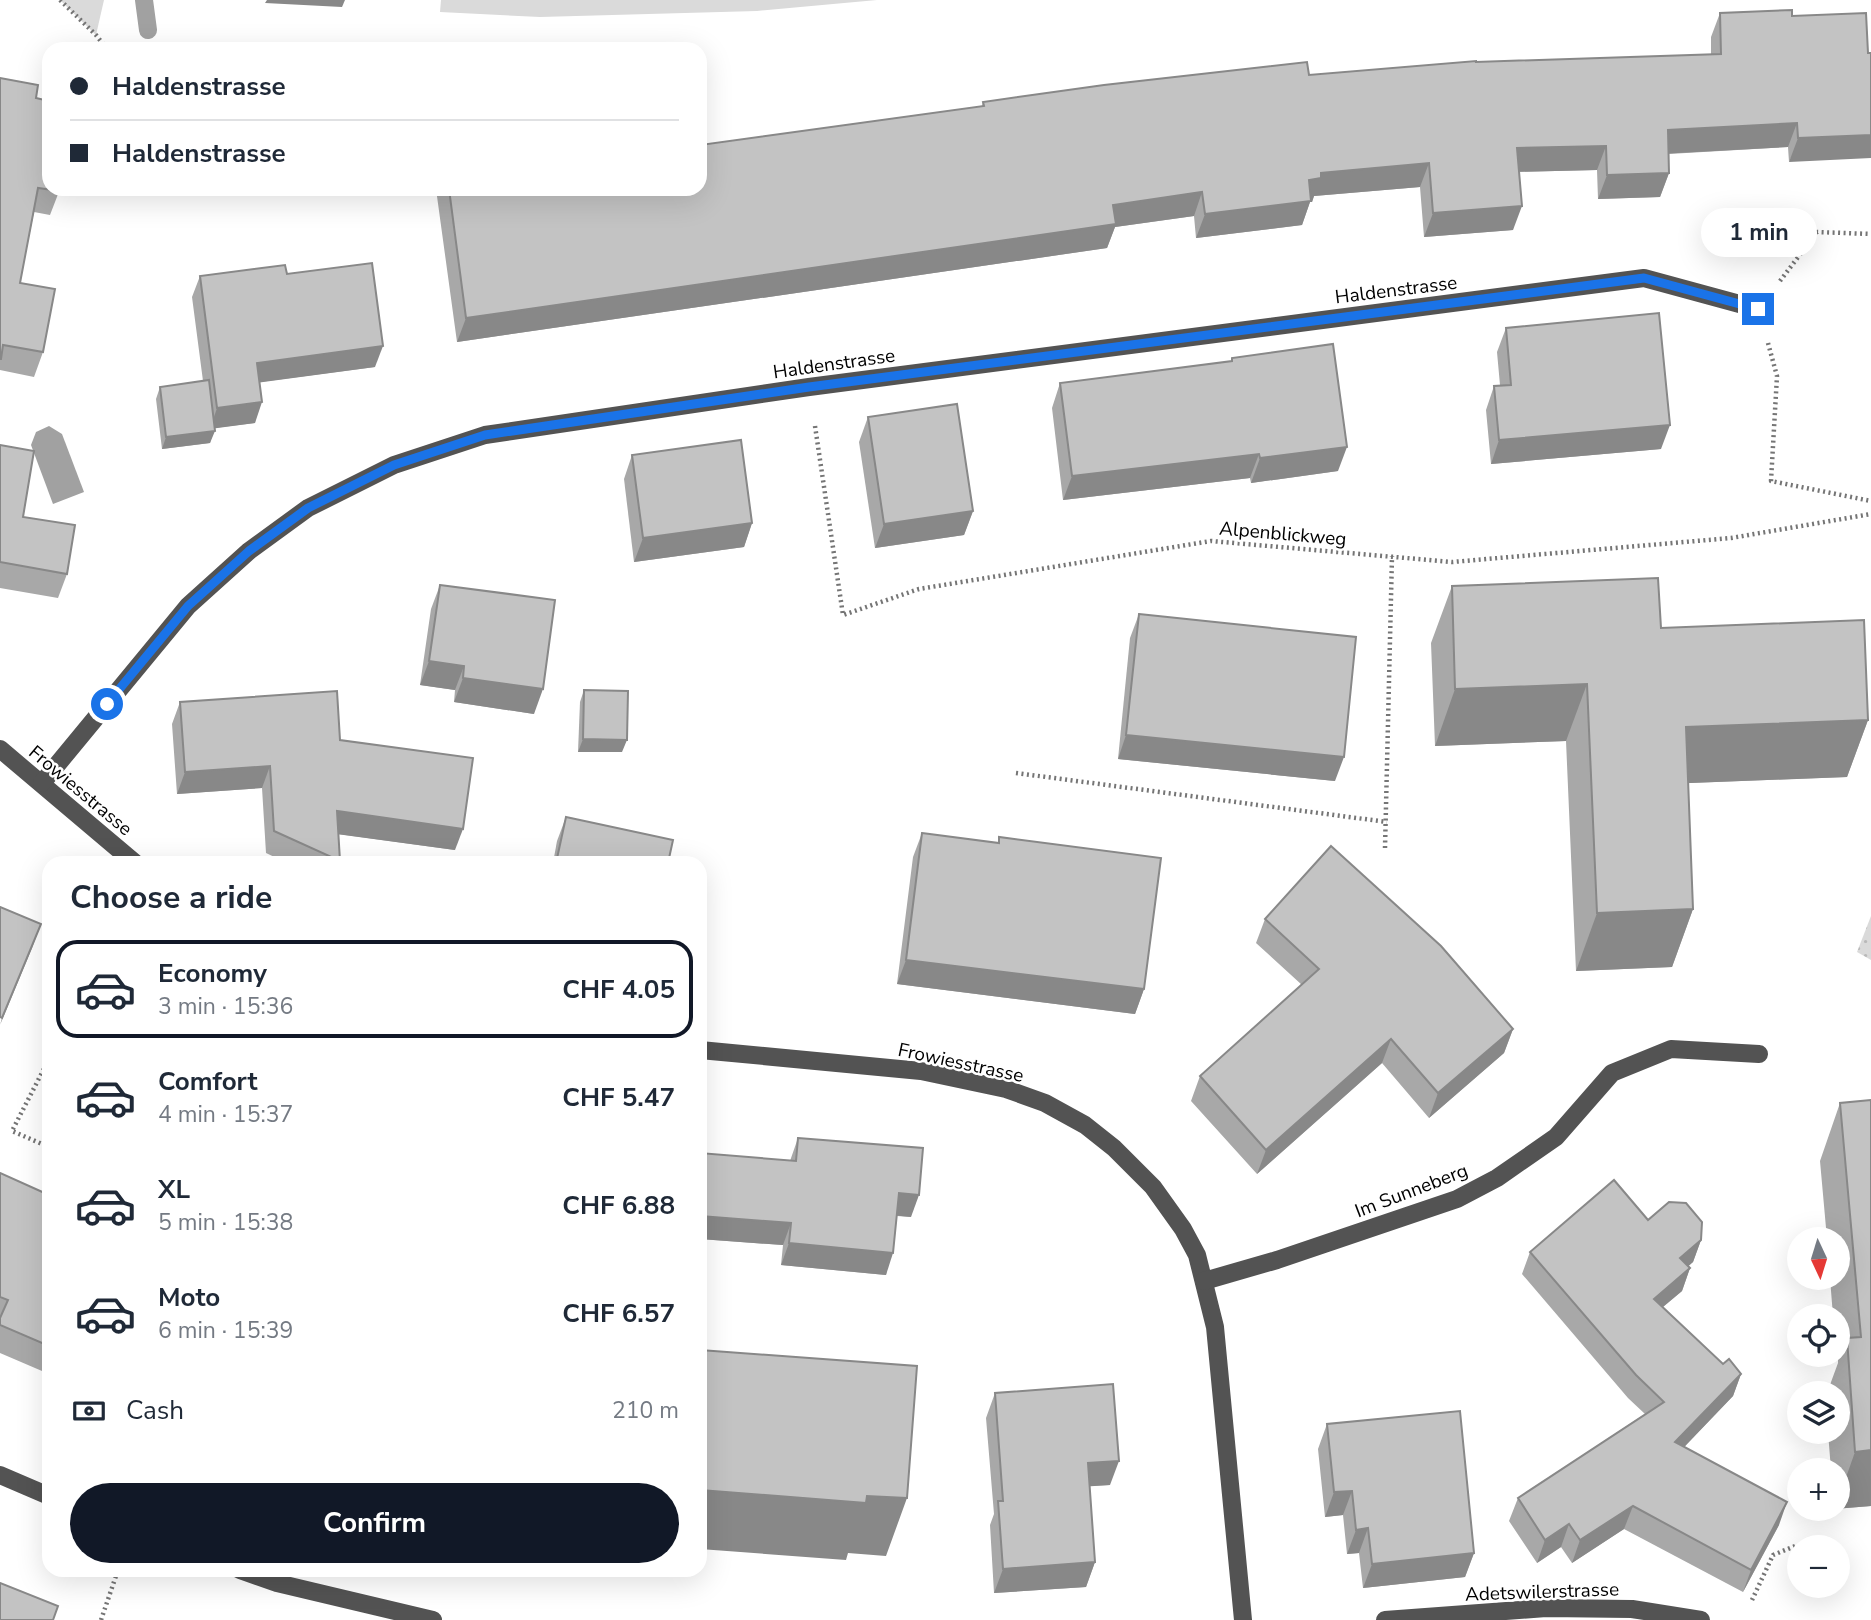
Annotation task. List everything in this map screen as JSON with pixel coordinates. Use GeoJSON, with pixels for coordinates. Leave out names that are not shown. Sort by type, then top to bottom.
{"type":"FeatureCollection","features":[{"type":"Feature","properties":{"kind":"street","name":"Haldenstrasse"},"geometry":{"type":"LineString","coordinates":[[42,783],[188,606],[249,551],[308,508],[394,465],[485,435],[809,387],[1644,278],[1758,309]]}},
{"type":"Feature","properties":{"kind":"street","name":"Frowiesstrasse"},"geometry":{"type":"LineString","coordinates":[[0,749],[127,856]]}},
{"type":"Feature","properties":{"kind":"street","name":"Im Sunneberg"},"geometry":{"type":"LineString","coordinates":[[1204,1281],[1277,1260],[1457,1199],[1497,1178],[1556,1137],[1612,1073],[1671,1049],[1759,1054]]}},
{"type":"Feature","properties":{"kind":"street","name":"Frowiesstrasse"},"geometry":{"type":"LineString","coordinates":[[707,1051],[921,1071],[1006,1089],[1045,1103],[1085,1125],[1114,1148],[1153,1187],[1183,1228],[1197,1255],[1215,1327],[1243,1620]]}},
{"type":"Feature","properties":{"kind":"street"},"geometry":{"type":"LineString","coordinates":[[0,1475],[42,1493]]}},
{"type":"Feature","properties":{"kind":"street"},"geometry":{"type":"LineString","coordinates":[[259,1577],[433,1620]]}},
{"type":"Feature","properties":{"kind":"street","name":"Adetswilerstrasse"},"geometry":{"type":"LineString","coordinates":[[1385,1620],[1546,1608],[1632,1609],[1701,1620]]}},
{"type":"Feature","properties":{"kind":"path"},"geometry":{"type":"LineString","coordinates":[[60,0],[102,42]]}},
{"type":"Feature","properties":{"kind":"path"},"geometry":{"type":"LineString","coordinates":[[1871,234],[1817,232],[1758,309],[1777,376],[1771,481],[1871,501]]}},
{"type":"Feature","properties":{"kind":"path","name":"Alpenblickweg"},"geometry":{"type":"LineString","coordinates":[[809,387],[843,615],[919,589],[1211,541],[1452,562],[1731,538],[1871,514]]}},
{"type":"Feature","properties":{"kind":"path"},"geometry":{"type":"LineString","coordinates":[[1385,848],[1392,556]]}},
{"type":"Feature","properties":{"kind":"path"},"geometry":{"type":"LineString","coordinates":[[1016,773],[1387,822]]}},
{"type":"Feature","properties":{"kind":"path"},"geometry":{"type":"LineString","coordinates":[[42,1073],[12,1131],[42,1144]]}},
{"type":"Feature","properties":{"kind":"path"},"geometry":{"type":"LineString","coordinates":[[1752,1600],[1773,1555],[1787,1549]]}},
{"type":"Feature","properties":{"kind":"path"},"geometry":{"type":"LineString","coordinates":[[101,1620],[116,1577]]}},
{"type":"Feature","properties":{"kind":"shaded area"},"geometry":{"type":"Polygon","coordinates":[[[60,0],[104,0],[96,35],[60,0]]]}},
{"type":"Feature","properties":{"kind":"shaded area"},"geometry":{"type":"Polygon","coordinates":[[[441,0],[877,0],[757,11],[540,17],[440,12],[441,0]]]}},
{"type":"Feature","properties":{"kind":"shaded area"},"geometry":{"type":"Polygon","coordinates":[[[49,426],[62,434],[84,492],[53,504],[31,445],[36,432],[49,426]]]}},
{"type":"Feature","properties":{"kind":"shaded area"},"geometry":{"type":"Polygon","coordinates":[[[1871,916],[1871,960],[1857,952],[1871,916]]]}},
{"type":"Feature","properties":{"kind":"building"},"geometry":{"type":"Polygon","coordinates":[[[1792,10],[1792,16],[1866,13],[1868,53],[1871,53],[1871,135],[1798,138],[1797,123],[1668,130],[1669,173],[1607,175],[1606,146],[1517,148],[1522,206],[1433,213],[1429,163],[1321,173],[1321,178],[1309,180],[1311,201],[1205,214],[1202,192],[1113,205],[1116,224],[466,318],[450,196],[707,196],[707,144],[984,106],[983,102],[1104,85],[1307,62],[1309,75],[1476,61],[1721,54],[1720,13],[1792,10]]]}},
{"type":"Feature","properties":{"kind":"building"},"geometry":{"type":"Polygon","coordinates":[[[0,78],[38,85],[36,98],[42,99],[42,189],[38,188],[20,283],[55,289],[43,352],[3,345],[0,359],[0,78]]]}},
{"type":"Feature","properties":{"kind":"building"},"geometry":{"type":"Polygon","coordinates":[[[372,263],[383,346],[257,363],[262,402],[217,408],[200,276],[285,265],[287,274],[372,263]]]}},
{"type":"Feature","properties":{"kind":"building"},"geometry":{"type":"Polygon","coordinates":[[[1659,313],[1670,425],[1499,440],[1494,386],[1511,385],[1506,328],[1659,313]]]}},
{"type":"Feature","properties":{"kind":"building"},"geometry":{"type":"Polygon","coordinates":[[[1333,344],[1347,447],[1260,458],[1259,454],[1072,476],[1060,383],[1232,361],[1232,358],[1333,344]]]}},
{"type":"Feature","properties":{"kind":"building"},"geometry":{"type":"Polygon","coordinates":[[[209,380],[215,431],[166,437],[160,387],[209,380]]]}},
{"type":"Feature","properties":{"kind":"building"},"geometry":{"type":"Polygon","coordinates":[[[957,404],[973,511],[884,524],[868,417],[957,404]]]}},
{"type":"Feature","properties":{"kind":"building"},"geometry":{"type":"Polygon","coordinates":[[[741,440],[752,523],[643,538],[632,455],[741,440]]]}},
{"type":"Feature","properties":{"kind":"building"},"geometry":{"type":"Polygon","coordinates":[[[0,445],[34,451],[23,517],[75,525],[67,574],[0,562],[0,445]]]}},
{"type":"Feature","properties":{"kind":"building"},"geometry":{"type":"Polygon","coordinates":[[[1658,578],[1661,628],[1864,620],[1868,720],[1686,727],[1693,909],[1597,913],[1587,684],[1455,689],[1452,586],[1658,578]]]}},
{"type":"Feature","properties":{"kind":"building"},"geometry":{"type":"Polygon","coordinates":[[[440,585],[555,600],[543,689],[463,678],[464,666],[429,661],[440,585]]]}},
{"type":"Feature","properties":{"kind":"building"},"geometry":{"type":"Polygon","coordinates":[[[1139,614],[1356,637],[1344,757],[1126,735],[1139,614]]]}},
{"type":"Feature","properties":{"kind":"building"},"geometry":{"type":"Polygon","coordinates":[[[584,690],[628,691],[627,740],[583,739],[584,690]]]}},
{"type":"Feature","properties":{"kind":"building"},"geometry":{"type":"Polygon","coordinates":[[[337,691],[340,740],[473,758],[463,829],[337,811],[340,856],[329,856],[274,831],[270,766],[185,772],[180,702],[337,691]]]}},
{"type":"Feature","properties":{"kind":"building"},"geometry":{"type":"Polygon","coordinates":[[[566,817],[673,840],[670,856],[558,856],[566,817]]]}},
{"type":"Feature","properties":{"kind":"building"},"geometry":{"type":"Polygon","coordinates":[[[922,833],[999,843],[999,837],[1161,858],[1144,989],[906,960],[922,833]]]}},
{"type":"Feature","properties":{"kind":"building"},"geometry":{"type":"Polygon","coordinates":[[[1331,846],[1441,946],[1513,1029],[1438,1093],[1391,1039],[1266,1150],[1200,1076],[1319,969],[1265,919],[1331,846]]]}},
{"type":"Feature","properties":{"kind":"building"},"geometry":{"type":"Polygon","coordinates":[[[0,907],[41,924],[2,1018],[0,1017],[0,907]]]}},
{"type":"Feature","properties":{"kind":"building"},"geometry":{"type":"Polygon","coordinates":[[[1871,1100],[1871,1450],[1855,1452],[1849,1367],[1850,1338],[1861,1337],[1840,1103],[1871,1100]]]}},
{"type":"Feature","properties":{"kind":"building"},"geometry":{"type":"Polygon","coordinates":[[[798,1138],[923,1148],[919,1195],[899,1193],[893,1253],[789,1243],[791,1223],[707,1217],[707,1154],[796,1161],[798,1138]]]}},
{"type":"Feature","properties":{"kind":"building"},"geometry":{"type":"Polygon","coordinates":[[[0,1173],[42,1192],[42,1343],[0,1325],[0,1318],[8,1300],[0,1297],[0,1173]]]}},
{"type":"Feature","properties":{"kind":"building"},"geometry":{"type":"Polygon","coordinates":[[[1614,1180],[1648,1220],[1669,1202],[1686,1203],[1702,1222],[1701,1240],[1680,1258],[1690,1268],[1654,1299],[1723,1364],[1729,1359],[1741,1374],[1675,1442],[1787,1502],[1751,1570],[1633,1506],[1580,1540],[1569,1524],[1545,1540],[1518,1498],[1664,1402],[1636,1375],[1530,1252],[1614,1180]]]}},
{"type":"Feature","properties":{"kind":"building"},"geometry":{"type":"Polygon","coordinates":[[[707,1351],[917,1366],[907,1498],[867,1496],[866,1503],[707,1491],[707,1351]]]}},
{"type":"Feature","properties":{"kind":"building"},"geometry":{"type":"Polygon","coordinates":[[[1113,1384],[1119,1461],[1088,1463],[1095,1562],[1003,1569],[998,1501],[1003,1501],[995,1393],[1113,1384]]]}},
{"type":"Feature","properties":{"kind":"building"},"geometry":{"type":"Polygon","coordinates":[[[1460,1411],[1474,1553],[1372,1564],[1368,1528],[1356,1530],[1352,1491],[1334,1492],[1327,1424],[1460,1411]]]}},
{"type":"Feature","properties":{"kind":"building"},"geometry":{"type":"Polygon","coordinates":[[[0,1583],[58,1606],[53,1620],[0,1620],[0,1583]]]}},
{"type":"Feature","properties":{"kind":"waterway"},"geometry":{"type":"LineString","coordinates":[[144,0],[148,30]]}},
{"type":"Feature","properties":{"kind":"route"},"geometry":{"type":"LineString","coordinates":[[107,704],[188,606],[249,551],[308,508],[394,465],[485,435],[809,387],[1644,278],[1758,309]]}}]}
